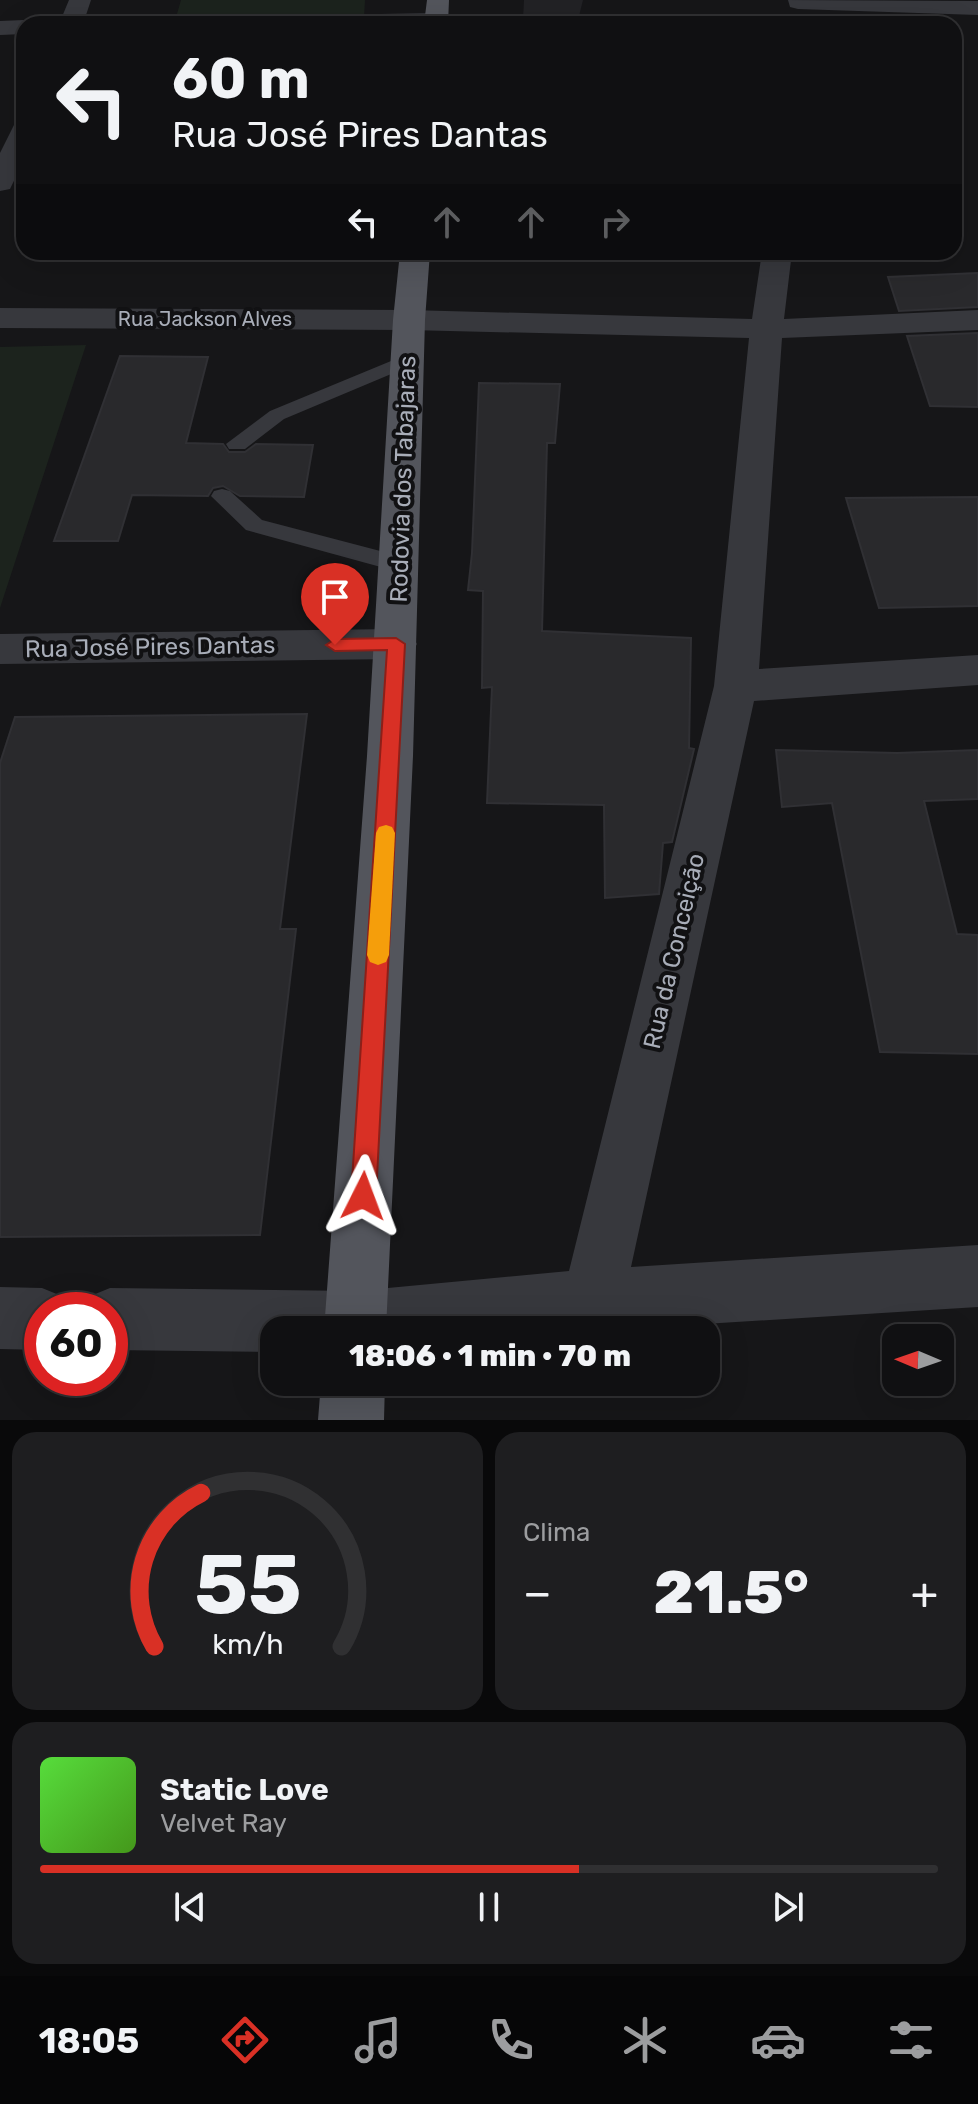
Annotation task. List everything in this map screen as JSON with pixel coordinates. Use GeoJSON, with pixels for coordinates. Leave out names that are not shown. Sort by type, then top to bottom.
{"type":"FeatureCollection","features":[{"type":"Feature","properties":{"kind":"main road","name":"Rodovia dos Tabajaras"},"geometry":{"type":"LineString","coordinates":[[357,1316],[396,644],[414,260]]}},
{"type":"Feature","properties":{"kind":"main road","name":"Rodovia dos Tabajaras"},"geometry":{"type":"LineString","coordinates":[[351,1420],[352,1396]]}},
{"type":"Feature","properties":{"kind":"street"},"geometry":{"type":"LineString","coordinates":[[798,9],[978,8]]}},
{"type":"Feature","properties":{"kind":"street"},"geometry":{"type":"LineString","coordinates":[[412,16],[437,15]]}},
{"type":"Feature","properties":{"kind":"street"},"geometry":{"type":"LineString","coordinates":[[0,183],[16,147]]}},
{"type":"Feature","properties":{"kind":"street","name":"Rua da Conceição"},"geometry":{"type":"LineString","coordinates":[[593,1300],[736,686],[766,346],[777,260]]}},
{"type":"Feature","properties":{"kind":"street","name":"Rua Jackson Alves"},"geometry":{"type":"LineString","coordinates":[[0,318],[409,340],[766,346],[978,320]]}},
{"type":"Feature","properties":{"kind":"street","name":"Rua José Pires Dantas"},"geometry":{"type":"LineString","coordinates":[[0,649],[396,644]]}},
{"type":"Feature","properties":{"kind":"street"},"geometry":{"type":"LineString","coordinates":[[736,686],[978,670]]}},
{"type":"Feature","properties":{"kind":"street"},"geometry":{"type":"LineString","coordinates":[[508,1316],[593,1300],[978,1276]]}},
{"type":"Feature","properties":{"kind":"street"},"geometry":{"type":"LineString","coordinates":[[0,1318],[24,1319]]}},
{"type":"Feature","properties":{"kind":"street"},"geometry":{"type":"LineString","coordinates":[[128,1321],[260,1335]]}},
{"type":"Feature","properties":{"kind":"lane"},"geometry":{"type":"LineString","coordinates":[[237,444],[277,415],[409,340]]}},
{"type":"Feature","properties":{"kind":"lane"},"geometry":{"type":"LineString","coordinates":[[222,496],[254,525],[399,564]]}},
{"type":"Feature","properties":{"kind":"shaded area"},"geometry":{"type":"Polygon","coordinates":[[[181,0],[365,0],[364,16],[176,16],[181,0]]]}},
{"type":"Feature","properties":{"kind":"shaded area"},"geometry":{"type":"Polygon","coordinates":[[[524,0],[583,0],[579,16],[523,16],[524,0]]]}},
{"type":"Feature","properties":{"kind":"shaded area"},"geometry":{"type":"Polygon","coordinates":[[[86,345],[0,608],[0,347],[86,345]]]}},
{"type":"Feature","properties":{"kind":"building"},"geometry":{"type":"Polygon","coordinates":[[[978,273],[978,307],[899,311],[888,277],[978,273]]]}},
{"type":"Feature","properties":{"kind":"building"},"geometry":{"type":"Polygon","coordinates":[[[978,333],[978,407],[930,406],[907,336],[978,333]]]}},
{"type":"Feature","properties":{"kind":"building"},"geometry":{"type":"Polygon","coordinates":[[[120,356],[208,357],[186,443],[223,444],[229,452],[245,452],[256,444],[313,445],[304,497],[240,496],[223,486],[213,488],[208,496],[132,495],[118,541],[54,541],[120,356]]]}},
{"type":"Feature","properties":{"kind":"building"},"geometry":{"type":"Polygon","coordinates":[[[479,383],[560,384],[555,443],[547,443],[542,631],[691,638],[689,748],[694,749],[672,842],[663,843],[659,894],[605,898],[604,805],[487,803],[492,687],[482,688],[483,591],[468,590],[479,383]]]}},
{"type":"Feature","properties":{"kind":"building"},"geometry":{"type":"Polygon","coordinates":[[[978,497],[978,606],[879,608],[846,498],[978,497]]]}},
{"type":"Feature","properties":{"kind":"building"},"geometry":{"type":"Polygon","coordinates":[[[307,714],[280,929],[296,929],[260,1235],[0,1237],[0,763],[15,717],[307,714]]]}},
{"type":"Feature","properties":{"kind":"building"},"geometry":{"type":"Polygon","coordinates":[[[776,750],[897,753],[978,750],[978,799],[924,801],[957,934],[978,935],[978,1054],[880,1052],[832,803],[782,807],[776,750]]]}},
{"type":"Feature","properties":{"kind":"slow traffic"},"geometry":{"type":"LineString","coordinates":[[378,955],[386,833]]}},
{"type":"Feature","properties":{"kind":"route"},"geometry":{"type":"LineString","coordinates":[[335,645],[396,644],[363,1196]]}}]}
